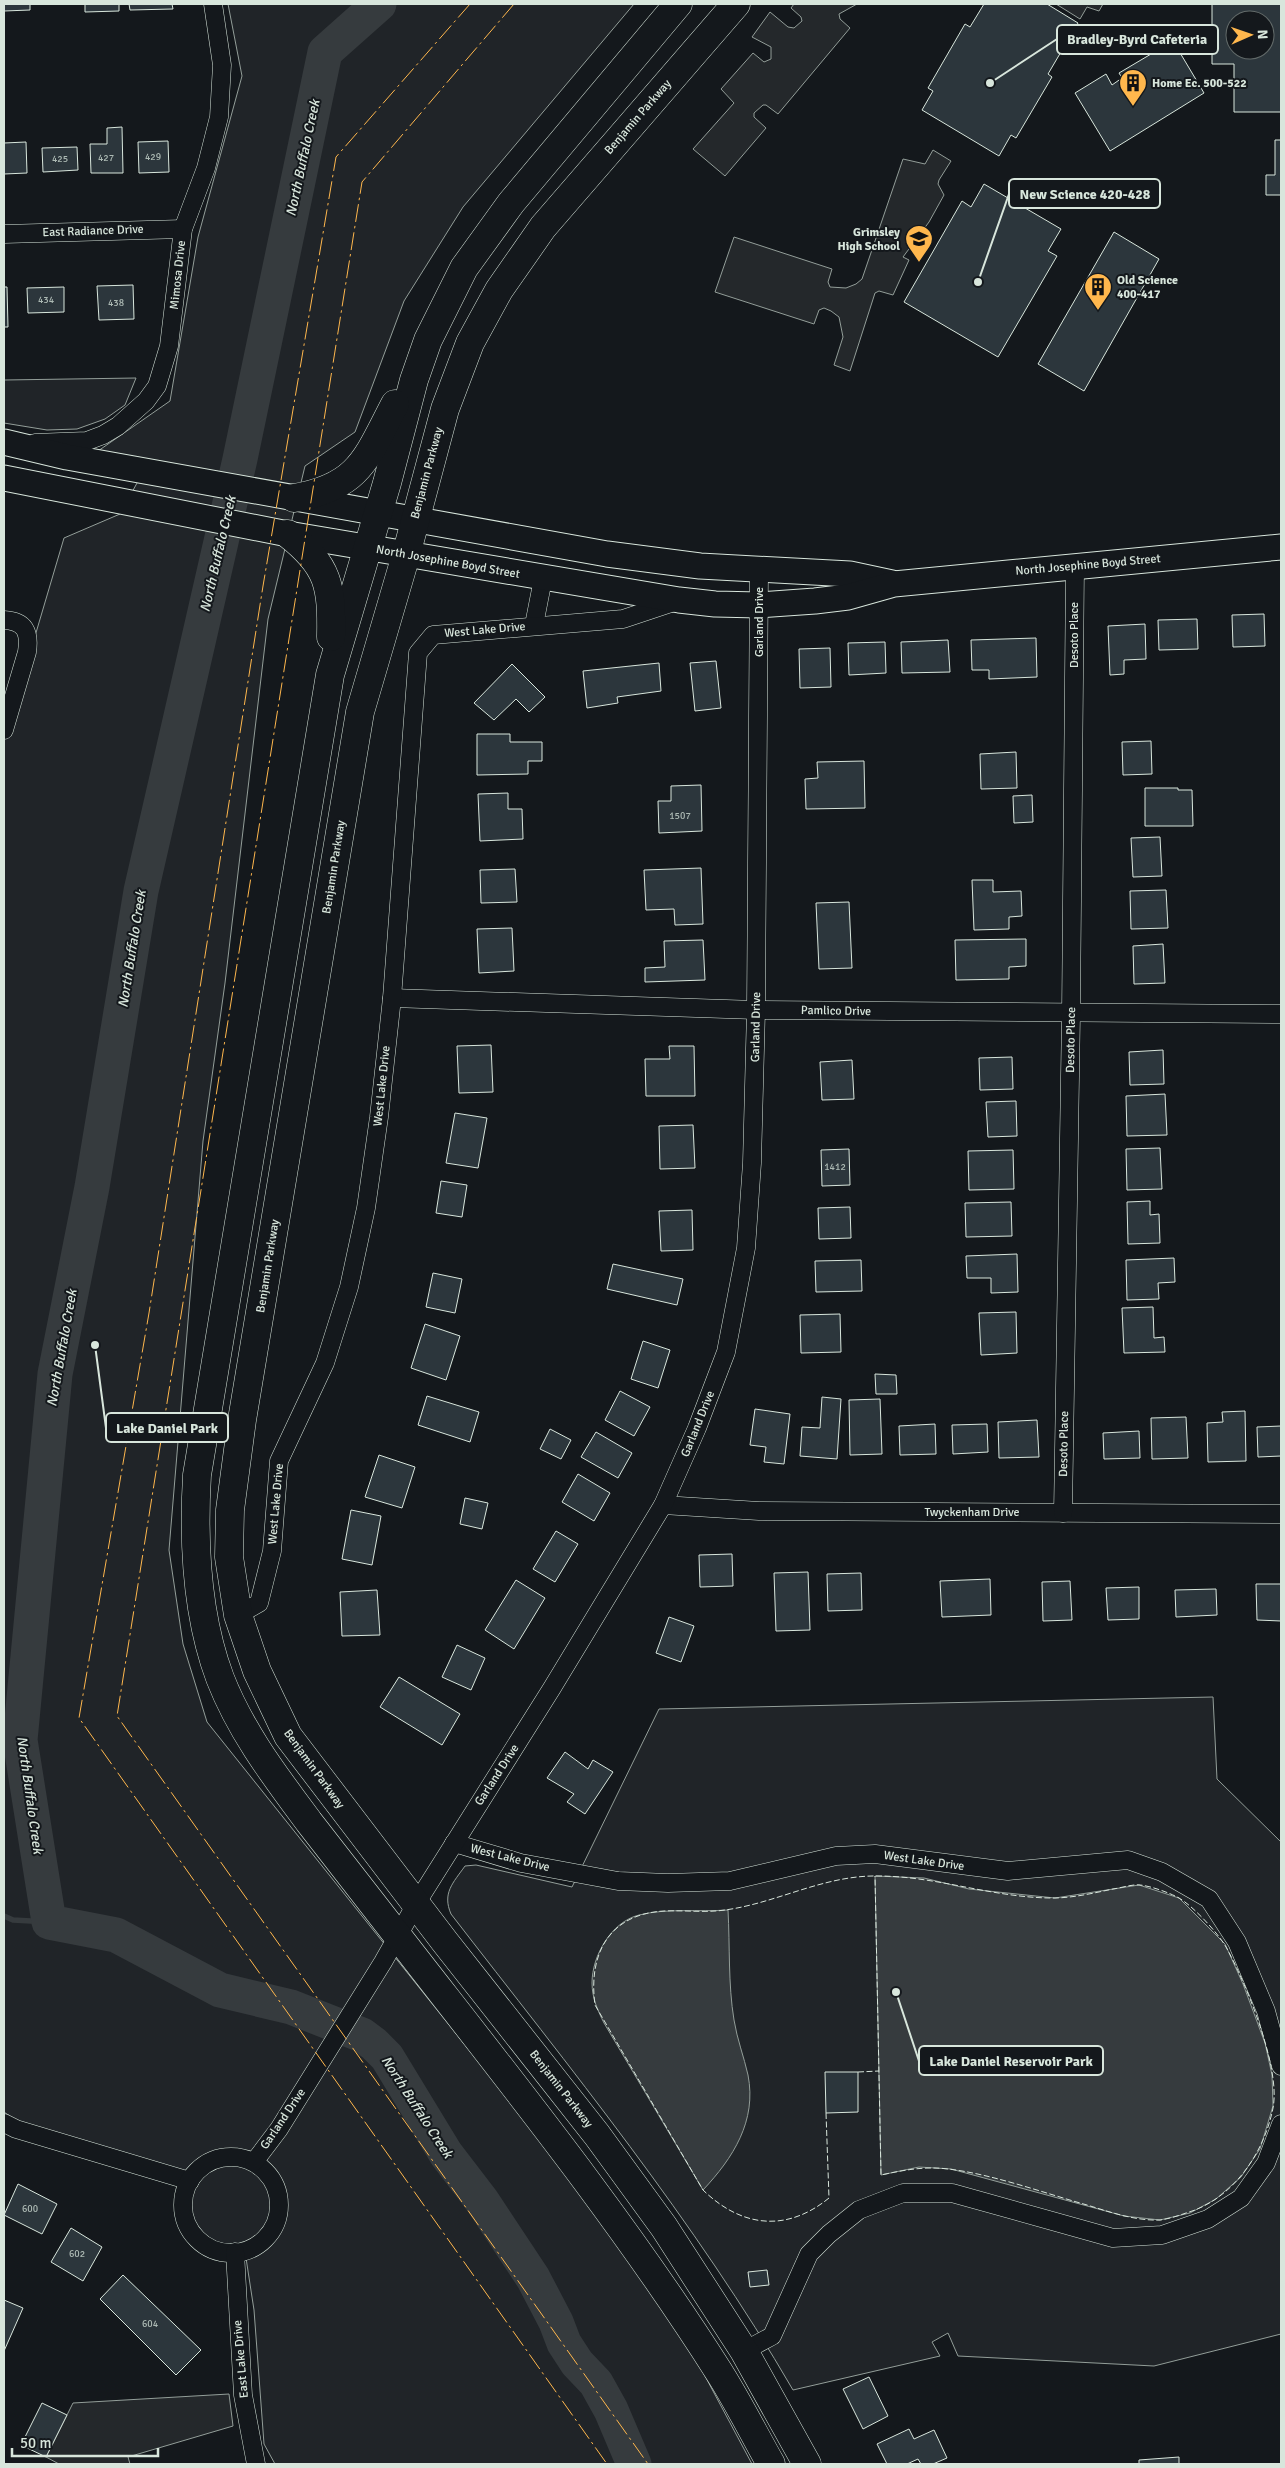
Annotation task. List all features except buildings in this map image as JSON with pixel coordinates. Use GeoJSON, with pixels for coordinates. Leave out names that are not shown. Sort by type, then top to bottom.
{"type":"FeatureCollection","features":[{"type":"Feature","properties":{"kind":"main road"},"geometry":{"type":"LineString","coordinates":[[294,498],[317,494],[336,485],[356,470],[374,447],[464,268],[501,217],[678,4]]}},
{"type":"Feature","properties":{"kind":"main road","name":"Benjamin Parkway"},"geometry":{"type":"LineString","coordinates":[[736,4],[543,228],[498,290],[470,344],[445,409],[406,555],[360,712],[242,1420],[230,1510],[229,1557],[238,1615],[257,1671],[288,1736],[416,1904],[602,2142],[664,2227],[744,2351],[807,2464]]}},
{"type":"Feature","properties":{"kind":"main road"},"geometry":{"type":"LineString","coordinates":[[428,340],[414,380],[378,512],[330,675],[197,1475],[194,1525],[198,1575],[206,1629],[220,1678],[249,1738],[272,1774],[579,2169],[665,2290],[721,2375],[771,2464]]}},
{"type":"Feature","properties":{"kind":"main road","name":"North Josephine Boyd Street"},"geometry":{"type":"LineString","coordinates":[[8,443],[67,456],[606,554],[700,566],[850,574],[894,584]]}},
{"type":"Feature","properties":{"kind":"main road","name":"North Josephine Boyd Street"},"geometry":{"type":"LineString","coordinates":[[4,478],[114,501],[406,555],[543,579],[715,604],[759,605],[848,597],[894,584],[1281,547]]}},
{"type":"Feature","properties":{"kind":"main road"},"geometry":{"type":"LineString","coordinates":[[288,534],[306,548],[326,578],[331,597],[330,675]]}},
{"type":"Feature","properties":{"kind":"street","name":"Mimosa Drive"},"geometry":{"type":"LineString","coordinates":[[8,443],[87,441],[103,435],[118,426],[146,401],[157,386],[169,346],[183,229],[206,168],[219,117],[222,65],[213,4]]}},
{"type":"Feature","properties":{"kind":"street","name":"East Radiance Drive"},"geometry":{"type":"LineString","coordinates":[[4,234],[183,229]]}},
{"type":"Feature","properties":{"kind":"street","name":"Desoto Place"},"geometry":{"type":"LineString","coordinates":[[1063,1513],[1071,1014],[1075,566]]}},
{"type":"Feature","properties":{"kind":"street","name":"Garland Drive"},"geometry":{"type":"LineString","coordinates":[[254,2162],[279,2129],[311,2079],[399,1937],[416,1904],[552,1688],[662,1506],[697,1428],[726,1352],[746,1248],[752,1163],[756,1010],[759,570]]}},
{"type":"Feature","properties":{"kind":"street","name":"West Lake Drive"},"geometry":{"type":"LineString","coordinates":[[534,625],[543,579]]}},
{"type":"Feature","properties":{"kind":"street","name":"West Lake Drive"},"geometry":{"type":"LineString","coordinates":[[238,1615],[258,1603],[272,1551],[279,1461],[325,1363],[348,1287],[368,1199],[392,998],[418,653],[433,635],[623,619],[679,600]]}},
{"type":"Feature","properties":{"kind":"street"},"geometry":{"type":"LineString","coordinates":[[4,620],[22,625],[27,631],[28,652],[4,730]]}},
{"type":"Feature","properties":{"kind":"street","name":"Pamlico Drive"},"geometry":{"type":"LineString","coordinates":[[392,998],[756,1010],[1071,1014],[1281,1014]]}},
{"type":"Feature","properties":{"kind":"street","name":"Twyckenham Drive"},"geometry":{"type":"LineString","coordinates":[[662,1506],[759,1511],[1281,1514]]}},
{"type":"Feature","properties":{"kind":"street","name":"West Lake Drive"},"geometry":{"type":"LineString","coordinates":[[454,1843],[521,1863],[618,1881],[652,1882],[730,1881],[836,1856],[876,1854],[1008,1871],[1128,1860],[1162,1872],[1208,1899],[1237,1942],[1266,2011],[1281,2066]]}},
{"type":"Feature","properties":{"kind":"street"},"geometry":{"type":"LineString","coordinates":[[4,2122],[16,2129],[190,2181]]}},
{"type":"Feature","properties":{"kind":"street"},"geometry":{"type":"LineString","coordinates":[[744,2351],[772,2336],[809,2254],[859,2210],[903,2194],[952,2193],[1114,2238],[1162,2235],[1208,2219],[1242,2198],[1266,2163],[1281,2124]]}},
{"type":"Feature","properties":{"kind":"street"},"geometry":{"type":"LineString","coordinates":[[225,2157],[240,2157],[254,2162],[266,2172],[274,2184],[279,2199],[278,2214],[272,2228],[263,2240],[250,2248],[235,2252],[220,2251],[207,2246],[195,2236],[187,2224],[184,2210],[184,2195],[190,2181],[199,2169],[211,2161],[225,2157]]}},
{"type":"Feature","properties":{"kind":"street","name":"East Lake Drive"},"geometry":{"type":"LineString","coordinates":[[235,2252],[244,2395],[256,2464]]}},
{"type":"Feature","properties":{"kind":"shaded area"},"geometry":{"type":"Polygon","coordinates":[[[228,4],[634,4],[463,207],[404,301],[355,432],[305,466],[268,619],[225,983],[203,1141],[169,1550],[183,1644],[207,1722],[525,2120],[674,2318],[752,2464],[275,2464],[264,2444],[254,2310],[246,2258],[214,2242],[198,2230],[189,2205],[197,2182],[20,2123],[4,2112],[4,741],[64,538],[120,514],[148,463],[98,451],[170,401],[198,237],[242,76],[228,4]]]}},
{"type":"Feature","properties":{"kind":"shaded area"},"geometry":{"type":"Polygon","coordinates":[[[794,4],[857,4],[839,14],[840,19],[850,28],[778,114],[766,105],[763,105],[754,113],[754,117],[766,128],[725,176],[693,149],[734,103],[721,89],[753,53],[764,62],[771,59],[771,47],[752,37],[770,12],[788,27],[794,28],[802,21],[801,17],[791,8],[794,4]]]}},
{"type":"Feature","properties":{"kind":"shaded area"},"geometry":{"type":"Polygon","coordinates":[[[1056,4],[1103,4],[1099,11],[1087,7],[1080,19],[1056,4]]]}},
{"type":"Feature","properties":{"kind":"shaded area"},"geometry":{"type":"Polygon","coordinates":[[[933,150],[951,161],[938,184],[944,195],[929,222],[903,257],[909,260],[893,295],[879,291],[875,293],[850,371],[834,365],[843,337],[839,317],[831,311],[824,308],[819,310],[814,324],[715,292],[734,237],[832,269],[828,282],[830,287],[846,288],[856,284],[862,279],[903,159],[925,164],[933,150]]]}},
{"type":"Feature","properties":{"kind":"shaded area"},"geometry":{"type":"Polygon","coordinates":[[[136,378],[125,405],[105,419],[77,429],[47,430],[4,423],[4,380],[136,378]]]}},
{"type":"Feature","properties":{"kind":"shaded area"},"geometry":{"type":"Polygon","coordinates":[[[1213,1697],[1217,1779],[1281,1842],[1281,2334],[1154,2366],[958,2356],[948,2333],[932,2342],[940,2356],[793,2390],[715,2266],[630,2146],[451,1914],[448,1894],[453,1883],[465,1866],[476,1865],[572,1887],[659,1709],[1213,1697]]]}},
{"type":"Feature","properties":{"kind":"shaded area"},"geometry":{"type":"Polygon","coordinates":[[[875,1876],[924,1878],[969,1889],[1055,1898],[1139,1885],[1179,1898],[1225,1944],[1243,1984],[1265,2043],[1272,2075],[1273,2106],[1260,2149],[1241,2177],[1216,2199],[1190,2213],[1160,2220],[1124,2216],[951,2169],[919,2167],[881,2175],[875,1876]]]}},
{"type":"Feature","properties":{"kind":"shaded area"},"geometry":{"type":"Polygon","coordinates":[[[728,1910],[732,2006],[748,2075],[749,2108],[746,2123],[733,2152],[703,2190],[604,2023],[593,1994],[592,1983],[595,1962],[599,1951],[612,1932],[629,1919],[639,1915],[672,1911],[728,1910]]]}},
{"type":"Feature","properties":{"kind":"shaded area"},"geometry":{"type":"Polygon","coordinates":[[[229,2394],[233,2426],[128,2457],[130,2464],[59,2464],[46,2457],[73,2403],[229,2394]]]}},
{"type":"Feature","properties":{"kind":"waterway","name":"North Buffalo Creek"},"geometry":{"type":"LineString","coordinates":[[379,4],[325,52],[240,459],[141,891],[92,1187],[55,1374],[20,1740],[49,1922],[116,1935],[220,1990],[291,2007],[362,2035],[374,2044],[387,2057],[446,2154],[482,2201],[533,2278],[556,2322],[564,2343],[577,2363],[596,2383],[611,2410],[634,2464]]}},
{"type":"Feature","properties":{"kind":"waterway"},"geometry":{"type":"LineString","coordinates":[[4,1916],[13,1920],[49,1922]]}},
{"type":"Feature","properties":{"kind":"fence"},"geometry":{"type":"LineString","coordinates":[[826,2113],[829,2198],[797,2217],[780,2221],[748,2218],[733,2212],[718,2202],[703,2190],[595,2005],[595,1969],[599,1954],[606,1940],[616,1929],[629,1920],[645,1914],[664,1911],[725,1910],[763,1902],[820,1884],[858,1877],[878,1876],[922,1879],[1009,1895],[1053,1898],[1083,1895],[1134,1885],[1149,1887],[1171,1894],[1185,1902],[1205,1920],[1226,1947],[1252,2003],[1267,2049],[1272,2071],[1273,2108],[1269,2125],[1254,2158],[1231,2186],[1218,2198],[1203,2207],[1163,2220],[1123,2216],[1018,2184],[965,2171],[923,2168],[881,2175],[875,1876]]}},
{"type":"Feature","properties":{"kind":"fence"},"geometry":{"type":"LineString","coordinates":[[858,2072],[879,2071]]}},
{"type":"Feature","properties":{"kind":"power"},"geometry":{"type":"LineString","coordinates":[[470,4],[336,157],[263,586],[149,1313],[79,1718],[607,2464]]}},
{"type":"Feature","properties":{"kind":"power"},"geometry":{"type":"LineString","coordinates":[[514,4],[362,182],[117,1716],[648,2464]]}},
{"type":"Feature","properties":{"kind":"place","name":"Bradley-Byrd Cafeteria"},"geometry":{"type":"Point","coordinates":[990,83]}},
{"type":"Feature","properties":{"kind":"place","name":"Home Ec. 500-522"},"geometry":{"type":"Point","coordinates":[1133,107]}},
{"type":"Feature","properties":{"kind":"place","name":"Grimsley High School"},"geometry":{"type":"Point","coordinates":[919,263]}},
{"type":"Feature","properties":{"kind":"place","name":"New Science 420-428"},"geometry":{"type":"Point","coordinates":[978,282]}},
{"type":"Feature","properties":{"kind":"place","name":"Old Science 400-417"},"geometry":{"type":"Point","coordinates":[1098,311]}},
{"type":"Feature","properties":{"kind":"place","name":"Lake Daniel Park"},"geometry":{"type":"Point","coordinates":[95,1345]}},
{"type":"Feature","properties":{"kind":"place","name":"Lake Daniel Reservoir Park"},"geometry":{"type":"Point","coordinates":[896,1992]}}]}
